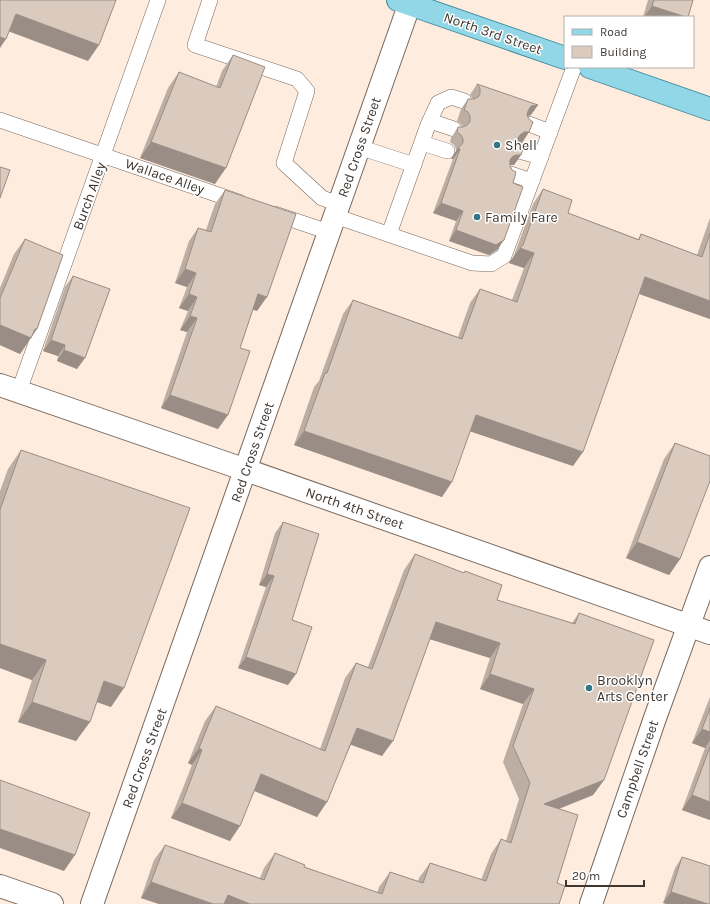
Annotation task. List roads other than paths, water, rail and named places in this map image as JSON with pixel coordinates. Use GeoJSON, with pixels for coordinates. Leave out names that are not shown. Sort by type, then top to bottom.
{"type":"FeatureCollection","features":[{"type":"Feature","properties":{"kind":"main road","name":"North 3rd Street"},"geometry":{"type":"LineString","coordinates":[[406,1],[564,58]]}},
{"type":"Feature","properties":{"kind":"main road"},"geometry":{"type":"LineString","coordinates":[[593,68],[710,109]]}},
{"type":"Feature","properties":{"kind":"street","name":"Red Cross Street"},"geometry":{"type":"LineString","coordinates":[[92,904],[359,147],[406,1]]}},
{"type":"Feature","properties":{"kind":"street","name":"North 4th Street"},"geometry":{"type":"LineString","coordinates":[[10,388],[710,633]]}},
{"type":"Feature","properties":{"kind":"street","name":"Campbell Street"},"geometry":{"type":"LineString","coordinates":[[591,904],[655,718],[710,567]]}},
{"type":"Feature","properties":{"kind":"street"},"geometry":{"type":"LineString","coordinates":[[0,886],[52,904]]}},
{"type":"Feature","properties":{"kind":"lane","name":"Burch Alley"},"geometry":{"type":"LineString","coordinates":[[10,388],[103,155],[158,0]]}},
{"type":"Feature","properties":{"kind":"lane"},"geometry":{"type":"LineString","coordinates":[[210,0],[195,45],[297,79],[307,91],[284,163],[322,198],[334,218],[389,234],[472,263],[490,264],[504,256],[574,68]]}},
{"type":"Feature","properties":{"kind":"lane"},"geometry":{"type":"LineString","coordinates":[[389,234],[438,103],[451,97],[464,102]]}},
{"type":"Feature","properties":{"kind":"lane","name":"Wallace Alley"},"geometry":{"type":"LineString","coordinates":[[0,120],[258,208],[334,218]]}},
{"type":"Feature","properties":{"kind":"lane"},"geometry":{"type":"LineString","coordinates":[[430,121],[454,129]]}},
{"type":"Feature","properties":{"kind":"lane"},"geometry":{"type":"LineString","coordinates":[[529,124],[550,132]]}},
{"type":"Feature","properties":{"kind":"lane"},"geometry":{"type":"LineString","coordinates":[[422,143],[447,151]]}},
{"type":"Feature","properties":{"kind":"lane"},"geometry":{"type":"LineString","coordinates":[[359,147],[414,165]]}},
{"type":"Feature","properties":{"kind":"lane"},"geometry":{"type":"LineString","coordinates":[[519,151],[541,157]]}},
{"type":"Feature","properties":{"kind":"lane"},"geometry":{"type":"LineString","coordinates":[[511,174],[532,181]]}},
{"type":"Feature","properties":{"kind":"place","name":"Shell"},"geometry":{"type":"Point","coordinates":[497,145]}},
{"type":"Feature","properties":{"kind":"place","name":"Family Fare"},"geometry":{"type":"Point","coordinates":[477,217]}},
{"type":"Feature","properties":{"kind":"place","name":"Brooklyn Arts Center"},"geometry":{"type":"Point","coordinates":[589,688]}}]}
